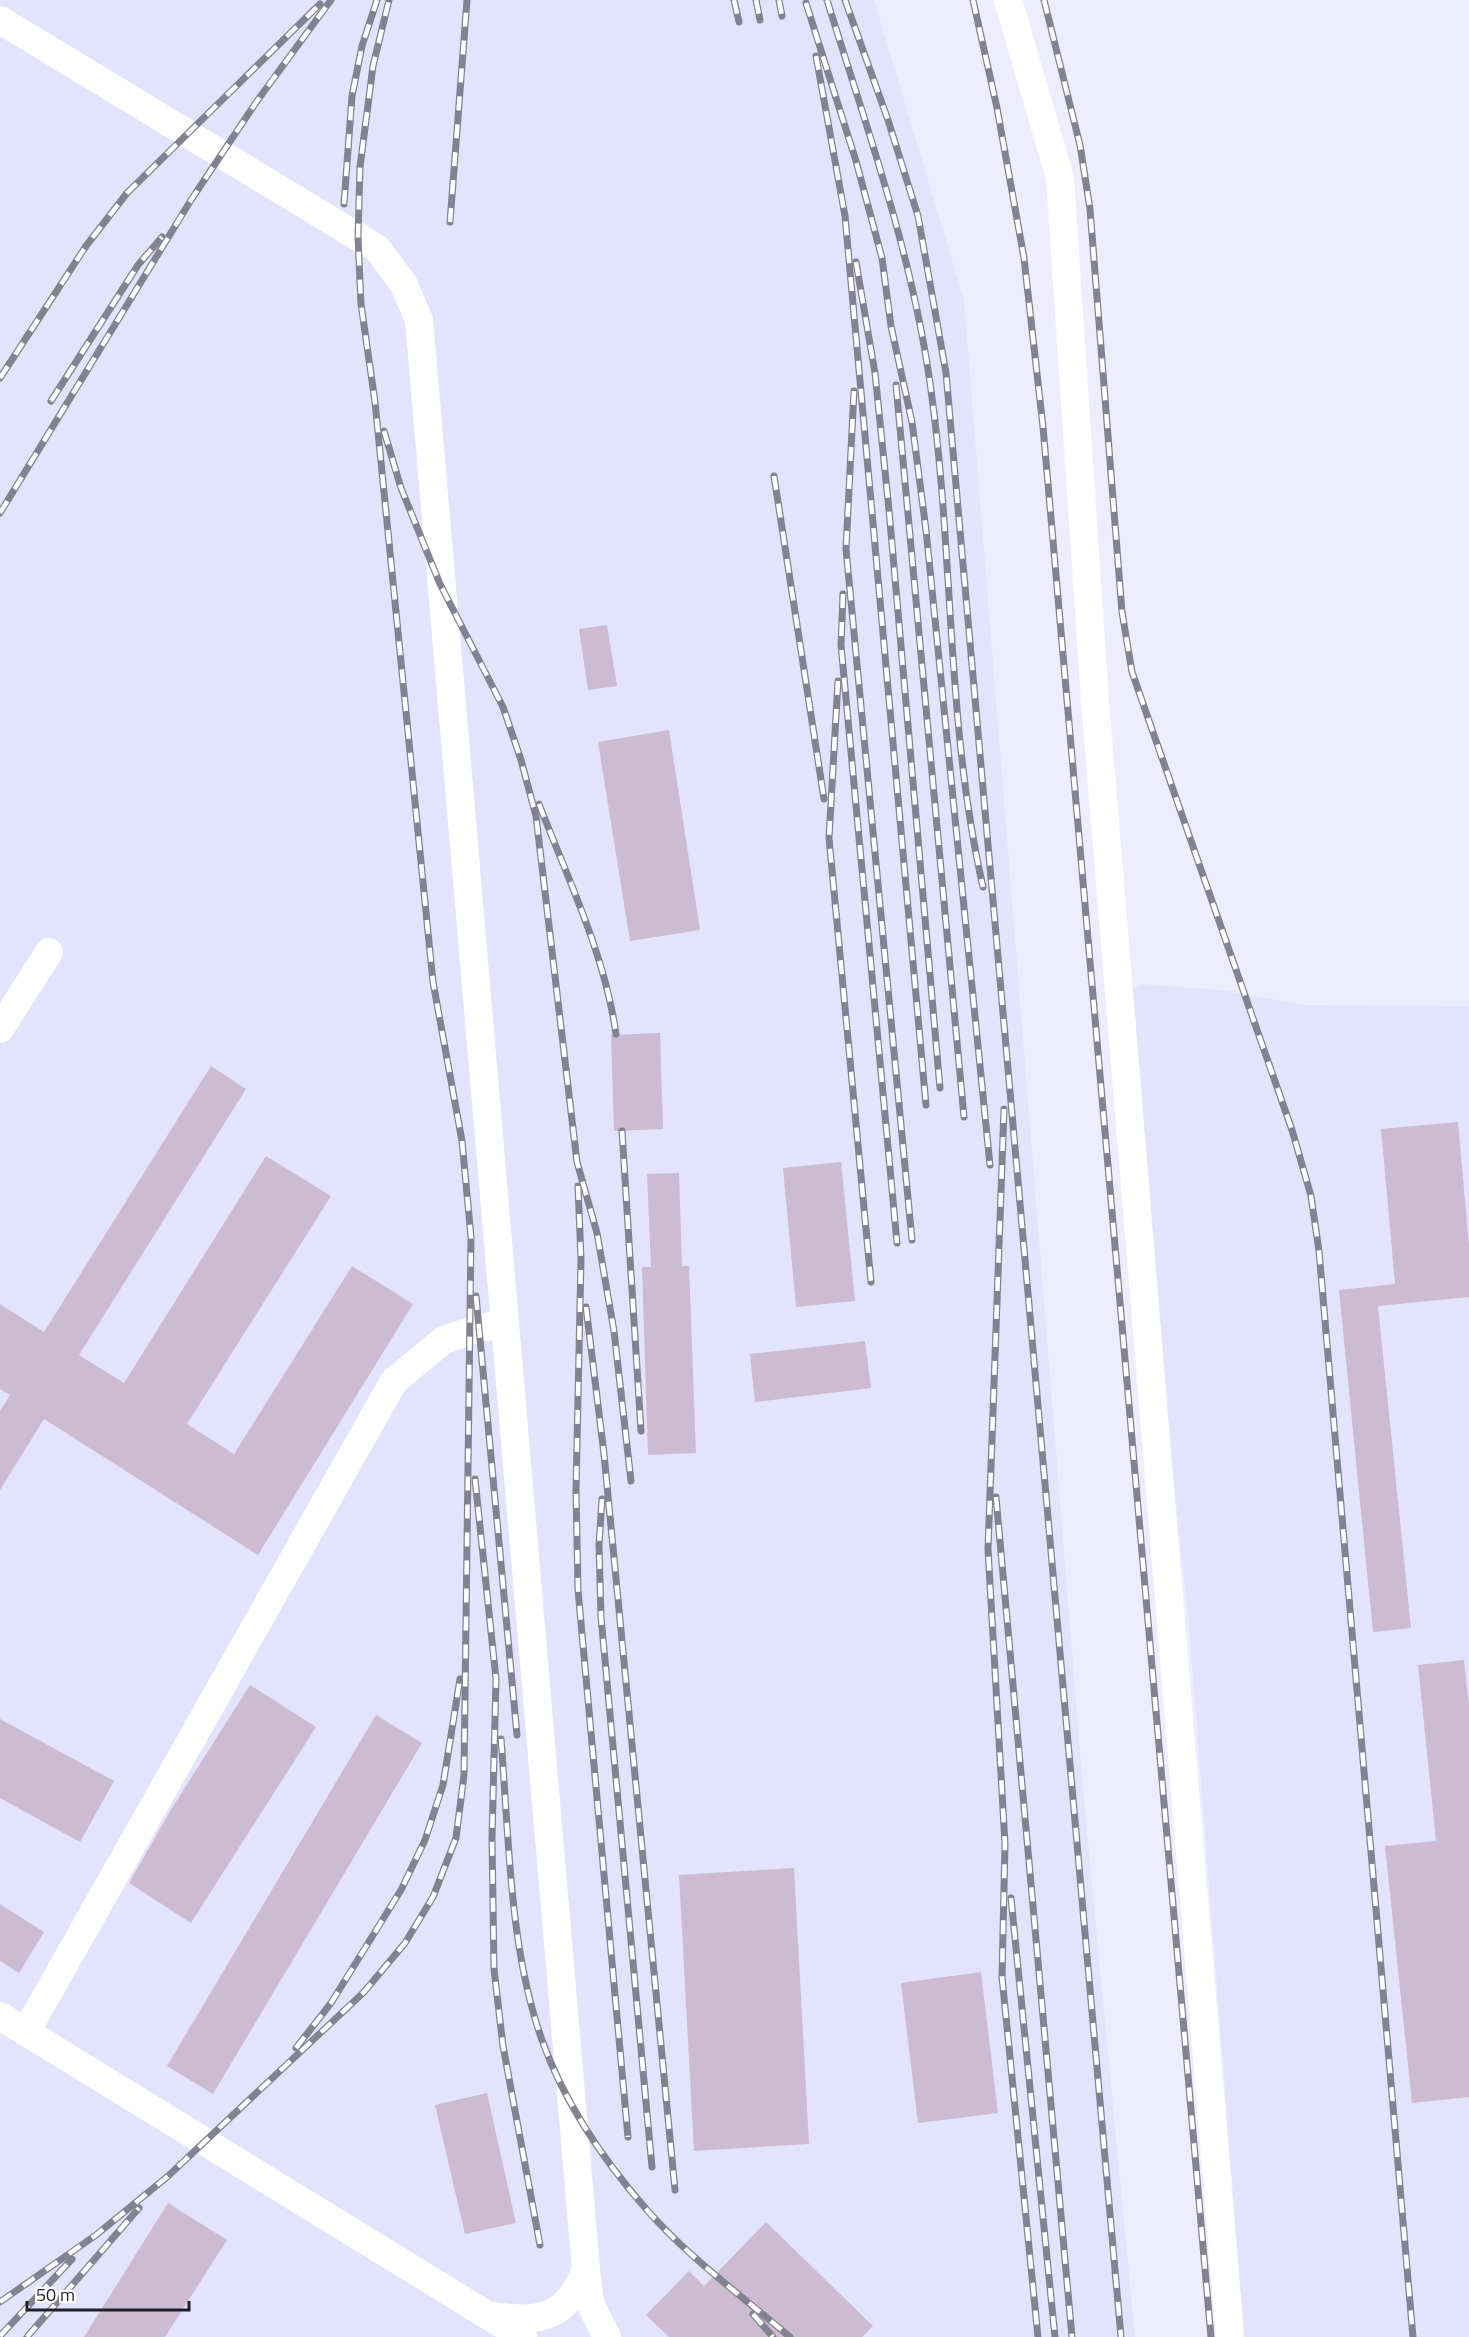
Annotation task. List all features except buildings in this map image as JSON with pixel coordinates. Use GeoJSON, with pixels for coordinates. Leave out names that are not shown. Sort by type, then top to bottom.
{"type":"FeatureCollection","features":[{"type":"Feature","properties":{"kind":"lane"},"geometry":{"type":"LineString","coordinates":[[1008,0],[1060,178],[1095,701],[1230,2337]]}},
{"type":"Feature","properties":{"kind":"lane"},"geometry":{"type":"LineString","coordinates":[[0,20],[378,249],[404,285],[419,320],[586,2270],[590,2303],[607,2337]]}},
{"type":"Feature","properties":{"kind":"lane"},"geometry":{"type":"LineString","coordinates":[[0,1029],[50,952]]}},
{"type":"Feature","properties":{"kind":"lane"},"geometry":{"type":"LineString","coordinates":[[26,2032],[394,1381],[444,1340],[479,1328],[505,1324]]}},
{"type":"Feature","properties":{"kind":"lane"},"geometry":{"type":"LineString","coordinates":[[0,2016],[523,2337]]}},
{"type":"Feature","properties":{"kind":"lane"},"geometry":{"type":"LineString","coordinates":[[489,2316],[522,2320],[553,2314],[577,2293],[586,2270]]}},
{"type":"Feature","properties":{"kind":"shaded area"},"geometry":{"type":"Polygon","coordinates":[[[0,0],[874,0],[964,300],[1083,1789],[1135,2337],[0,2337],[0,0]]]}},
{"type":"Feature","properties":{"kind":"shaded area"},"geometry":{"type":"Polygon","coordinates":[[[1141,984],[1221,990],[1306,1005],[1469,1006],[1469,2337],[1244,2337],[1188,1614],[1121,998],[1141,984]]]}},
{"type":"Feature","properties":{"kind":"railway"},"geometry":{"type":"LineString","coordinates":[[0,513],[191,200],[257,101],[331,0]]}},
{"type":"Feature","properties":{"kind":"railway"},"geometry":{"type":"LineString","coordinates":[[344,204],[352,96],[362,46],[377,0]]}},
{"type":"Feature","properties":{"kind":"railway"},"geometry":{"type":"LineString","coordinates":[[0,2302],[96,2235],[167,2177],[364,1992],[405,1943],[433,1897],[456,1838],[464,1775],[471,1237],[462,1141],[433,982],[375,402],[361,304],[358,237],[360,167],[373,66],[389,0]]}},
{"type":"Feature","properties":{"kind":"railway"},"geometry":{"type":"LineString","coordinates":[[450,222],[467,0]]}},
{"type":"Feature","properties":{"kind":"railway"},"geometry":{"type":"LineString","coordinates":[[734,0],[739,22]]}},
{"type":"Feature","properties":{"kind":"railway"},"geometry":{"type":"LineString","coordinates":[[756,0],[760,20]]}},
{"type":"Feature","properties":{"kind":"railway"},"geometry":{"type":"LineString","coordinates":[[779,0],[782,16]]}},
{"type":"Feature","properties":{"kind":"railway"},"geometry":{"type":"LineString","coordinates":[[827,0],[901,242],[923,340],[931,390],[944,514],[956,702],[971,826],[983,887]]}},
{"type":"Feature","properties":{"kind":"railway"},"geometry":{"type":"LineString","coordinates":[[845,0],[888,120],[918,216],[946,373],[1121,2337]]}},
{"type":"Feature","properties":{"kind":"railway"},"geometry":{"type":"LineString","coordinates":[[973,0],[997,108],[1024,258],[1043,427],[1211,2337]]}},
{"type":"Feature","properties":{"kind":"railway"},"geometry":{"type":"LineString","coordinates":[[1044,0],[1080,145],[1090,209],[1122,612],[1132,672],[1292,1130],[1311,1196],[1319,1251],[1413,2337]]}},
{"type":"Feature","properties":{"kind":"railway"},"geometry":{"type":"LineString","coordinates":[[806,3],[856,161],[882,258],[891,326],[912,422],[926,530],[990,1165]]}},
{"type":"Feature","properties":{"kind":"railway"},"geometry":{"type":"LineString","coordinates":[[0,378],[86,246],[127,193],[320,4]]}},
{"type":"Feature","properties":{"kind":"railway"},"geometry":{"type":"LineString","coordinates":[[816,56],[845,216],[926,1105]]}},
{"type":"Feature","properties":{"kind":"railway"},"geometry":{"type":"LineString","coordinates":[[51,401],[138,265],[162,237]]}},
{"type":"Feature","properties":{"kind":"railway"},"geometry":{"type":"LineString","coordinates":[[856,262],[875,373],[889,510],[940,1088]]}},
{"type":"Feature","properties":{"kind":"railway"},"geometry":{"type":"LineString","coordinates":[[896,385],[964,1117]]}},
{"type":"Feature","properties":{"kind":"railway"},"geometry":{"type":"LineString","coordinates":[[854,391],[846,549],[912,1240]]}},
{"type":"Feature","properties":{"kind":"railway"},"geometry":{"type":"LineString","coordinates":[[384,431],[401,488],[440,584],[503,707],[521,760],[536,816],[577,1162],[597,1233],[614,1331],[631,1481]]}},
{"type":"Feature","properties":{"kind":"railway"},"geometry":{"type":"LineString","coordinates":[[774,476],[824,799]]}},
{"type":"Feature","properties":{"kind":"railway"},"geometry":{"type":"LineString","coordinates":[[843,594],[841,645],[897,1243]]}},
{"type":"Feature","properties":{"kind":"railway"},"geometry":{"type":"LineString","coordinates":[[838,681],[829,838],[871,1282]]}},
{"type":"Feature","properties":{"kind":"railway"},"geometry":{"type":"LineString","coordinates":[[539,804],[594,946],[611,1005],[616,1034]]}},
{"type":"Feature","properties":{"kind":"railway"},"geometry":{"type":"LineString","coordinates":[[1004,1109],[988,1549],[1005,1844],[1002,1977],[1038,2337]]}},
{"type":"Feature","properties":{"kind":"railway"},"geometry":{"type":"LineString","coordinates":[[622,1131],[641,1431]]}},
{"type":"Feature","properties":{"kind":"railway"},"geometry":{"type":"LineString","coordinates":[[578,1186],[581,1259],[576,1491],[578,1590],[628,2137]]}},
{"type":"Feature","properties":{"kind":"railway"},"geometry":{"type":"LineString","coordinates":[[476,1296],[517,1735]]}},
{"type":"Feature","properties":{"kind":"railway"},"geometry":{"type":"LineString","coordinates":[[586,1307],[604,1454],[675,2190]]}},
{"type":"Feature","properties":{"kind":"railway"},"geometry":{"type":"LineString","coordinates":[[475,1479],[496,1679],[492,1838],[494,1969],[503,2046],[540,2245]]}},
{"type":"Feature","properties":{"kind":"railway"},"geometry":{"type":"LineString","coordinates":[[996,1497],[1072,2337]]}},
{"type":"Feature","properties":{"kind":"railway"},"geometry":{"type":"LineString","coordinates":[[602,1499],[599,1545],[601,1617],[652,2167]]}},
{"type":"Feature","properties":{"kind":"railway"},"geometry":{"type":"LineString","coordinates":[[296,2048],[331,2003],[401,1890],[425,1840],[443,1785],[460,1679]]}},
{"type":"Feature","properties":{"kind":"railway"},"geometry":{"type":"LineString","coordinates":[[501,1739],[512,1891],[523,1968],[542,2040],[562,2086],[601,2151],[647,2210],[698,2260],[790,2337]]}},
{"type":"Feature","properties":{"kind":"railway"},"geometry":{"type":"LineString","coordinates":[[1011,1898],[1055,2337]]}},
{"type":"Feature","properties":{"kind":"railway"},"geometry":{"type":"LineString","coordinates":[[27,2337],[139,2208]]}},
{"type":"Feature","properties":{"kind":"railway"},"geometry":{"type":"LineString","coordinates":[[0,2336],[72,2259]]}},
{"type":"Feature","properties":{"kind":"railway"},"geometry":{"type":"LineString","coordinates":[[753,2314],[773,2337]]}}]}
